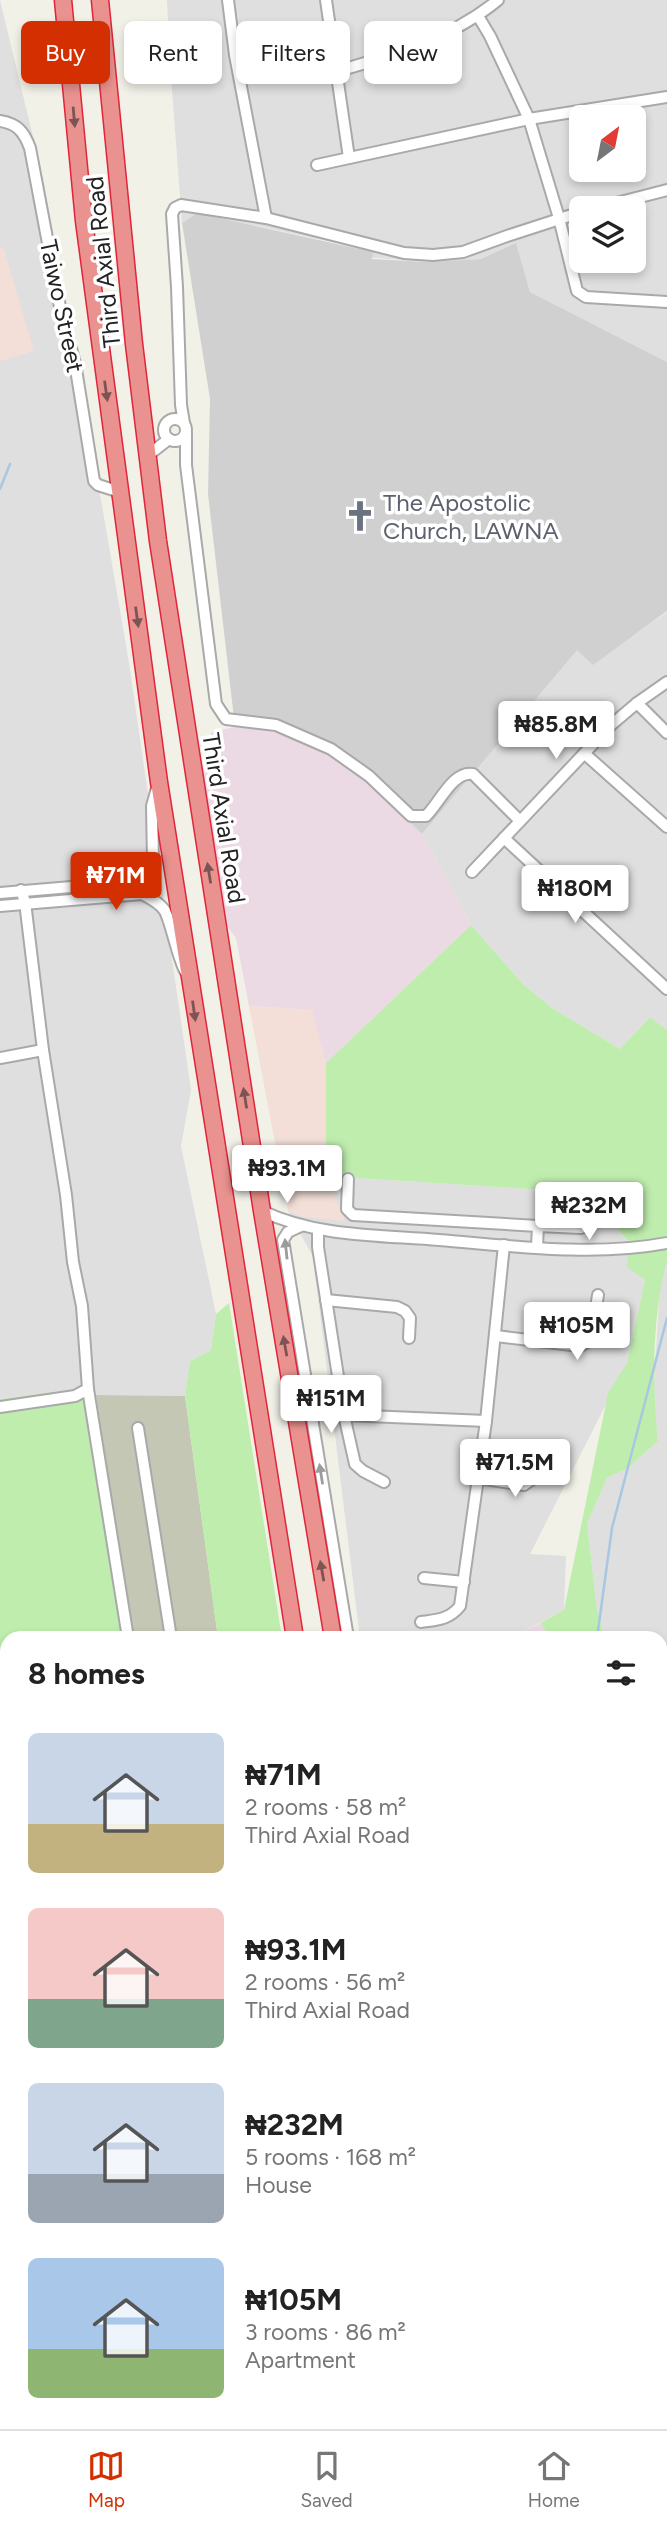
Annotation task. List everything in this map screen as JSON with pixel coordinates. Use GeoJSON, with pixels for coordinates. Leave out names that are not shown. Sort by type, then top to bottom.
{"type":"FeatureCollection","features":[{"type":"Feature","properties":{"kind":"highway"},"geometry":{"type":"LineString","coordinates":[[52,0],[72,89]]}},
{"type":"Feature","properties":{"kind":"highway","name":"Third Axial Road"},"geometry":{"type":"LineString","coordinates":[[63,0],[84,221],[159,782],[294,1631]]}},
{"type":"Feature","properties":{"kind":"highway","name":"Third Axial Road"},"geometry":{"type":"LineString","coordinates":[[100,0],[103,21]]}},
{"type":"Feature","properties":{"kind":"highway"},"geometry":{"type":"LineString","coordinates":[[107,0],[107,21]]}},
{"type":"Feature","properties":{"kind":"highway","name":"Third Axial Road"},"geometry":{"type":"LineString","coordinates":[[109,84],[116,169],[158,541],[262,1211],[332,1631]]}},
{"type":"Feature","properties":{"kind":"street"},"geometry":{"type":"LineString","coordinates":[[228,0],[235,55],[266,218]]}},
{"type":"Feature","properties":{"kind":"street"},"geometry":{"type":"LineString","coordinates":[[326,0],[330,21]]}},
{"type":"Feature","properties":{"kind":"street"},"geometry":{"type":"LineString","coordinates":[[350,67],[403,51],[453,31],[498,0]]}},
{"type":"Feature","properties":{"kind":"street"},"geometry":{"type":"LineString","coordinates":[[478,16],[530,119],[559,218],[574,286],[581,295],[667,302]]}},
{"type":"Feature","properties":{"kind":"street"},"geometry":{"type":"LineString","coordinates":[[340,84],[349,158]]}},
{"type":"Feature","properties":{"kind":"street"},"geometry":{"type":"LineString","coordinates":[[317,165],[530,119],[667,97]]}},
{"type":"Feature","properties":{"kind":"street","name":"Taiwo Street"},"geometry":{"type":"LineString","coordinates":[[0,121],[21,128],[30,149],[60,307],[75,363],[94,481],[98,485],[120,492]]}},
{"type":"Feature","properties":{"kind":"street"},"geometry":{"type":"LineString","coordinates":[[644,196],[667,190]]}},
{"type":"Feature","properties":{"kind":"street"},"geometry":{"type":"LineString","coordinates":[[147,456],[172,440],[180,440],[177,287],[172,214],[175,208],[181,205],[266,218],[404,253],[433,255],[463,252],[569,215]]}},
{"type":"Feature","properties":{"kind":"street"},"geometry":{"type":"LineString","coordinates":[[164,428],[169,421],[181,425]]}},
{"type":"Feature","properties":{"kind":"street"},"geometry":{"type":"LineString","coordinates":[[181,425],[216,704],[223,716],[231,721],[276,725],[323,745],[369,776],[411,817],[426,816],[459,776],[468,773],[473,774],[520,821]]}},
{"type":"Feature","properties":{"kind":"street"},"geometry":{"type":"LineString","coordinates":[[144,428],[164,428]]}},
{"type":"Feature","properties":{"kind":"street"},"geometry":{"type":"LineString","coordinates":[[164,428],[186,465]]}},
{"type":"Feature","properties":{"kind":"street"},"geometry":{"type":"LineString","coordinates":[[472,872],[611,725],[667,682]]}},
{"type":"Feature","properties":{"kind":"street"},"geometry":{"type":"LineString","coordinates":[[637,703],[667,733]]}},
{"type":"Feature","properties":{"kind":"street"},"geometry":{"type":"LineString","coordinates":[[585,754],[667,827]]}},
{"type":"Feature","properties":{"kind":"street"},"geometry":{"type":"LineString","coordinates":[[0,893],[142,881],[151,873],[154,849],[152,806],[159,782]]}},
{"type":"Feature","properties":{"kind":"street"},"geometry":{"type":"LineString","coordinates":[[503,838],[667,989]]}},
{"type":"Feature","properties":{"kind":"street"},"geometry":{"type":"LineString","coordinates":[[21,890],[25,902],[43,1050],[66,1195],[73,1262],[82,1306],[88,1389],[127,1631]]}},
{"type":"Feature","properties":{"kind":"street"},"geometry":{"type":"LineString","coordinates":[[0,906],[142,894],[154,900],[164,910],[176,953],[191,985]]}},
{"type":"Feature","properties":{"kind":"street"},"geometry":{"type":"LineString","coordinates":[[0,1058],[43,1050]]}},
{"type":"Feature","properties":{"kind":"street"},"geometry":{"type":"LineString","coordinates":[[348,1179],[347,1209],[353,1215],[580,1228],[584,1189]]}},
{"type":"Feature","properties":{"kind":"street"},"geometry":{"type":"LineString","coordinates":[[262,1211],[318,1230],[505,1245],[603,1250],[667,1243]]}},
{"type":"Feature","properties":{"kind":"street"},"geometry":{"type":"LineString","coordinates":[[302,1226],[288,1232],[283,1240],[347,1631]]}},
{"type":"Feature","properties":{"kind":"street"},"geometry":{"type":"LineString","coordinates":[[537,1247],[538,1226]]}},
{"type":"Feature","properties":{"kind":"street"},"geometry":{"type":"LineString","coordinates":[[318,1230],[318,1247],[344,1415],[355,1464],[384,1482]]}},
{"type":"Feature","properties":{"kind":"street"},"geometry":{"type":"LineString","coordinates":[[421,1622],[445,1619],[454,1614],[460,1606],[486,1421],[505,1245]]}},
{"type":"Feature","properties":{"kind":"street"},"geometry":{"type":"LineString","coordinates":[[496,1336],[586,1345],[591,1340],[598,1295]]}},
{"type":"Feature","properties":{"kind":"street"},"geometry":{"type":"LineString","coordinates":[[326,1300],[397,1307],[405,1311],[410,1318],[409,1338]]}},
{"type":"Feature","properties":{"kind":"street"},"geometry":{"type":"LineString","coordinates":[[546,1342],[551,1312]]}},
{"type":"Feature","properties":{"kind":"street"},"geometry":{"type":"LineString","coordinates":[[0,1407],[75,1396],[88,1389]]}},
{"type":"Feature","properties":{"kind":"street"},"geometry":{"type":"LineString","coordinates":[[344,1415],[486,1421]]}},
{"type":"Feature","properties":{"kind":"street"},"geometry":{"type":"LineString","coordinates":[[138,1428],[170,1631]]}},
{"type":"Feature","properties":{"kind":"street"},"geometry":{"type":"LineString","coordinates":[[478,1478],[524,1485],[538,1475]]}},
{"type":"Feature","properties":{"kind":"street"},"geometry":{"type":"LineString","coordinates":[[424,1578],[464,1582]]}},
{"type":"Feature","properties":{"kind":"shaded area"},"geometry":{"type":"Polygon","coordinates":[[[0,0],[43,178],[91,441],[129,663],[191,1090],[181,1146],[216,1314],[211,1350],[190,1361],[185,1396],[96,1395],[69,1390],[0,1399],[0,0]]]}},
{"type":"Feature","properties":{"kind":"shaded area"},"geometry":{"type":"Polygon","coordinates":[[[167,0],[667,0],[667,362],[530,292],[516,244],[481,259],[427,262],[364,257],[364,249],[197,213],[182,223],[172,84],[222,84],[222,21],[168,21],[167,0]]]}},
{"type":"Feature","properties":{"kind":"shaded area"},"geometry":{"type":"Polygon","coordinates":[[[197,213],[373,252],[372,259],[427,262],[481,259],[516,243],[530,292],[667,362],[667,611],[593,665],[577,650],[422,834],[362,775],[340,760],[274,729],[235,727],[208,494],[210,399],[182,223],[197,213]]]}},
{"type":"Feature","properties":{"kind":"shaded area"},"geometry":{"type":"Polygon","coordinates":[[[3,247],[34,351],[0,361],[0,248],[3,247]]]}},
{"type":"Feature","properties":{"kind":"shaded area"},"geometry":{"type":"Polygon","coordinates":[[[667,612],[667,1030],[650,1017],[620,1049],[552,1008],[524,985],[471,925],[422,834],[577,649],[593,664],[667,612]]]}},
{"type":"Feature","properties":{"kind":"shaded area"},"geometry":{"type":"Polygon","coordinates":[[[235,727],[274,729],[340,760],[362,775],[422,834],[471,925],[326,1063],[312,1010],[249,1006],[236,938],[222,919],[199,782],[210,752],[211,732],[235,727]]]}},
{"type":"Feature","properties":{"kind":"shaded area"},"geometry":{"type":"Polygon","coordinates":[[[249,1006],[313,1010],[326,1063],[326,1176],[345,1221],[305,1217],[288,1211],[249,1006]]]}},
{"type":"Feature","properties":{"kind":"shaded area"},"geometry":{"type":"Polygon","coordinates":[[[326,1176],[546,1190],[589,1196],[629,1242],[645,1280],[627,1363],[530,1554],[566,1556],[564,1610],[524,1631],[359,1631],[313,1257],[288,1211],[305,1217],[326,1176]]]}},
{"type":"Feature","properties":{"kind":"shaded area"},"geometry":{"type":"Polygon","coordinates":[[[667,1261],[667,1631],[602,1631],[597,1609],[587,1524],[607,1478],[628,1468],[658,1441],[653,1398],[660,1285],[667,1261]]]}},
{"type":"Feature","properties":{"kind":"shaded area"},"geometry":{"type":"Polygon","coordinates":[[[96,1395],[185,1396],[217,1631],[130,1631],[96,1395]]]}},
{"type":"Feature","properties":{"kind":"shaded area"},"geometry":{"type":"Polygon","coordinates":[[[540,1623],[546,1631],[524,1631],[540,1623]]]}},
{"type":"Feature","properties":{"kind":"green space"},"geometry":{"type":"Polygon","coordinates":[[[471,925],[524,985],[552,1008],[620,1049],[650,1017],[667,1030],[667,1261],[656,1327],[655,1397],[658,1441],[628,1468],[607,1478],[587,1524],[597,1609],[602,1631],[546,1631],[540,1623],[564,1610],[608,1393],[627,1363],[645,1280],[627,1267],[629,1242],[589,1196],[546,1190],[326,1176],[326,1063],[471,925]]]}},
{"type":"Feature","properties":{"kind":"green space"},"geometry":{"type":"Polygon","coordinates":[[[229,1303],[281,1631],[217,1631],[185,1396],[190,1361],[211,1350],[216,1314],[229,1303]]]}},
{"type":"Feature","properties":{"kind":"green space"},"geometry":{"type":"Polygon","coordinates":[[[69,1390],[96,1395],[130,1631],[0,1631],[0,1399],[69,1390]]]}},
{"type":"Feature","properties":{"kind":"waterway"},"geometry":{"type":"LineString","coordinates":[[0,489],[10,464]]}},
{"type":"Feature","properties":{"kind":"waterway"},"geometry":{"type":"LineString","coordinates":[[598,1631],[612,1528],[667,1318]]}},
{"type":"Feature","properties":{"kind":"place","name":"The Apostolic Church, LAWNA"},"geometry":{"type":"Point","coordinates":[360,516]}}]}
